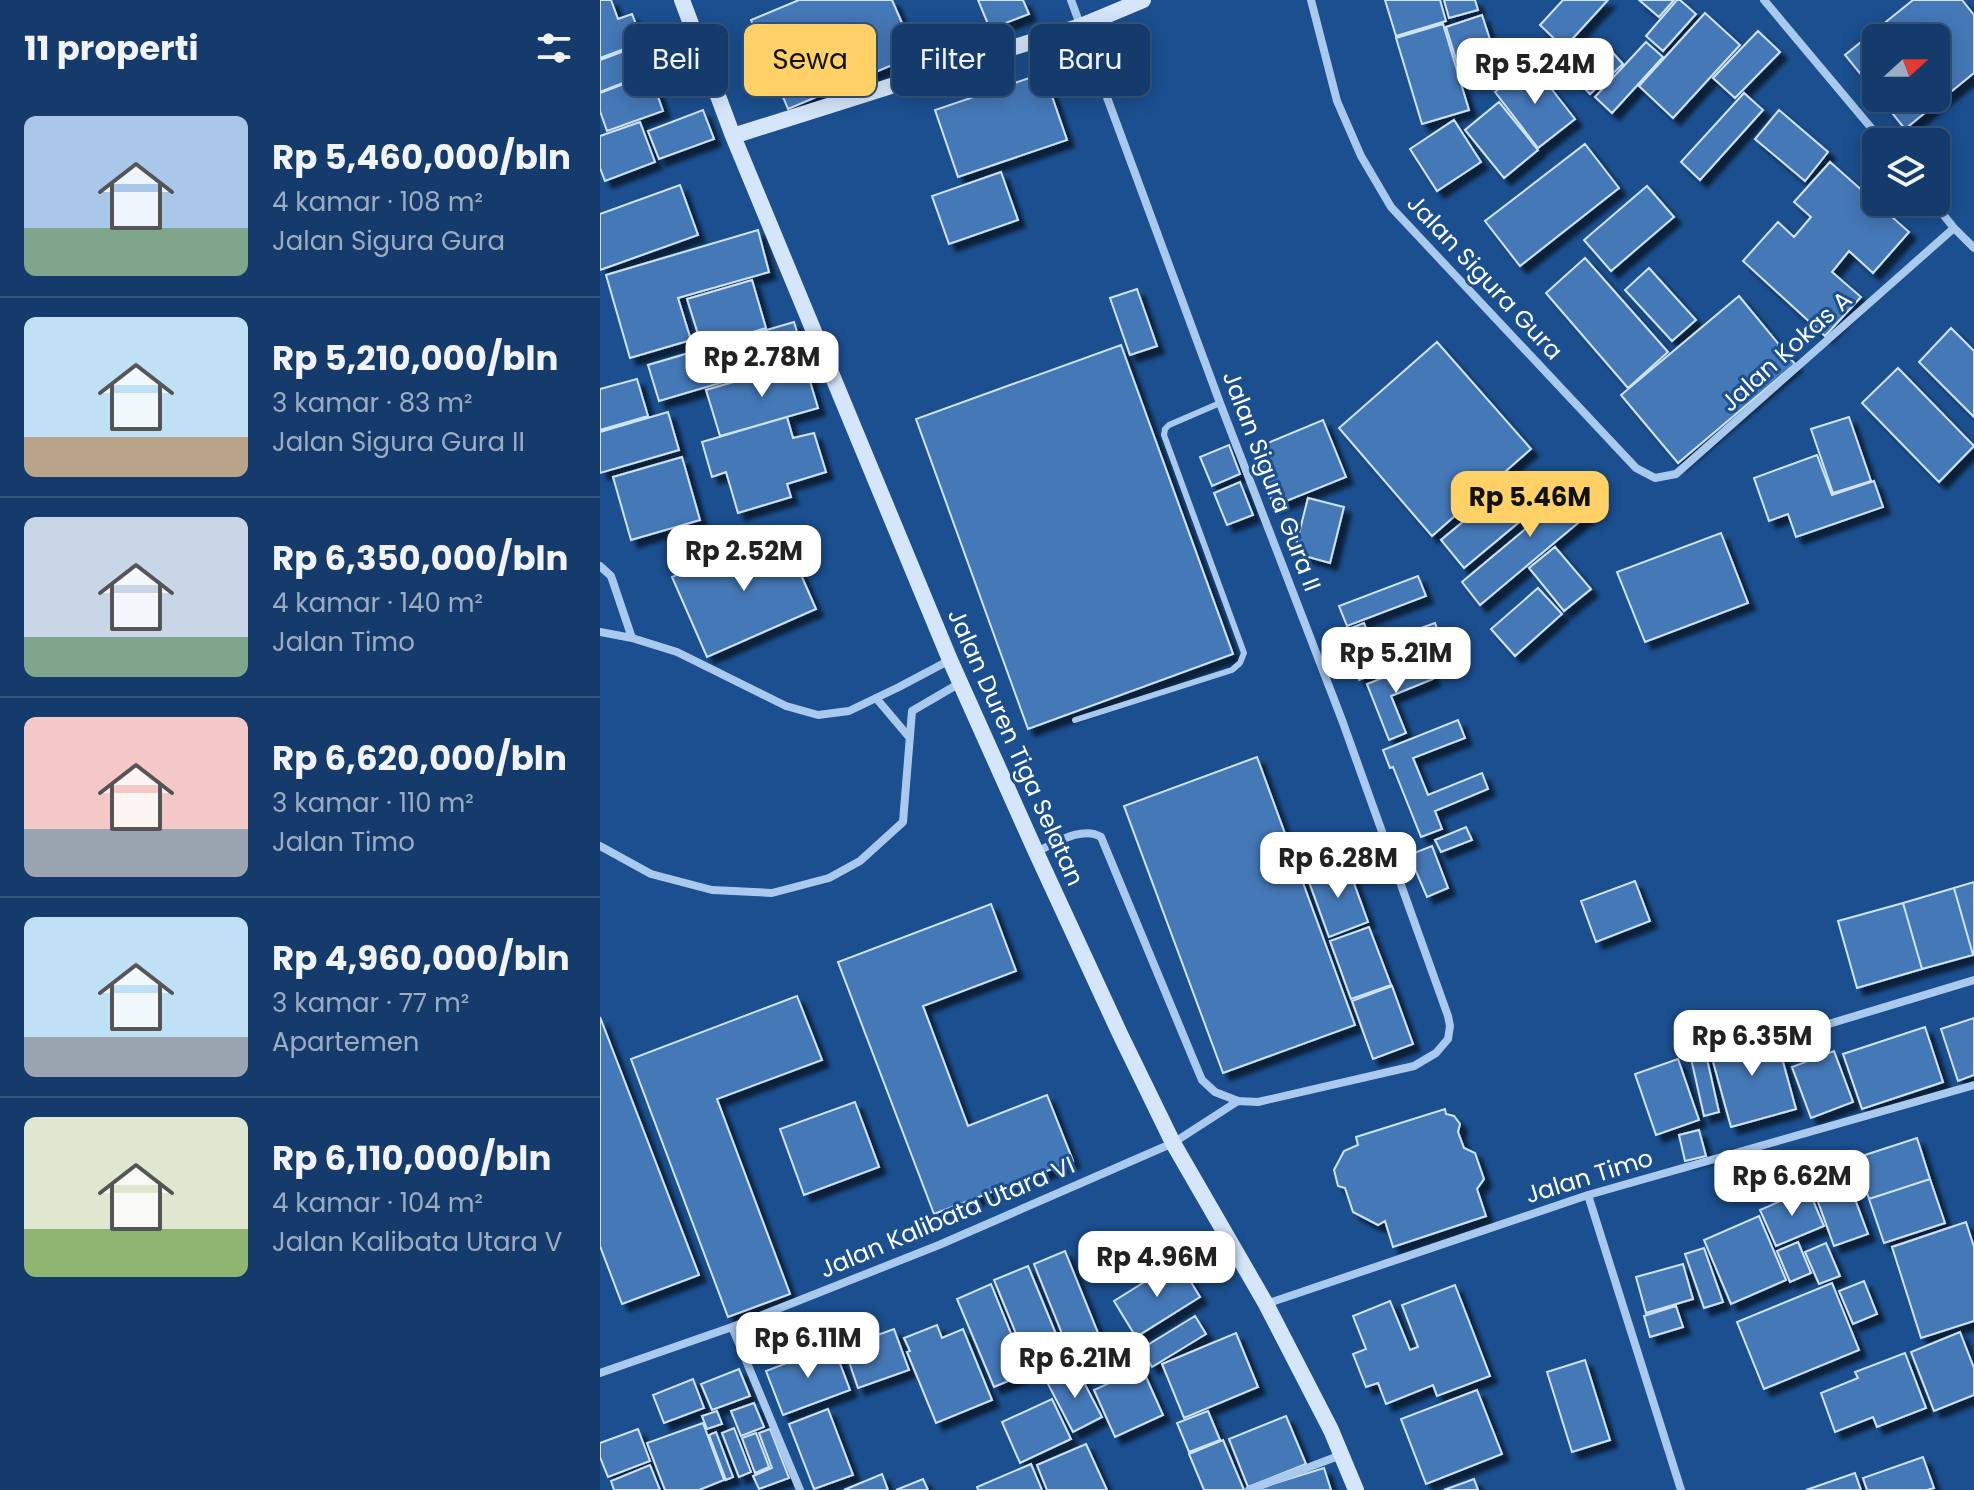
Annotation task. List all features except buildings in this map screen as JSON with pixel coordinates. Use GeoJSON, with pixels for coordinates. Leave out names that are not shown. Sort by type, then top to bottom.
{"type":"FeatureCollection","features":[{"type":"Feature","properties":{"kind":"street","name":"Jalan Duren Tiga Selatan"},"geometry":{"type":"LineString","coordinates":[[682,0],[733,136],[950,660],[1036,852],[1173,1143],[1266,1304],[1331,1430],[1356,1490]]}},
{"type":"Feature","properties":{"kind":"street","name":"Jalan Sigura Gura II"},"geometry":{"type":"LineString","coordinates":[[1071,0],[1080,24]]}},
{"type":"Feature","properties":{"kind":"street"},"geometry":{"type":"LineString","coordinates":[[1086,24],[1143,0]]}},
{"type":"Feature","properties":{"kind":"street","name":"Jalan Sigura Gura"},"geometry":{"type":"LineString","coordinates":[[1311,0],[1337,101],[1361,156],[1391,207],[1636,468]]}},
{"type":"Feature","properties":{"kind":"street"},"geometry":{"type":"LineString","coordinates":[[1764,0],[1871,128]]}},
{"type":"Feature","properties":{"kind":"street"},"geometry":{"type":"LineString","coordinates":[[733,136],[1030,42]]}},
{"type":"Feature","properties":{"kind":"street","name":"Jalan Sigura Gura II"},"geometry":{"type":"LineString","coordinates":[[1107,96],[1342,720],[1450,1026],[1448,1039],[1436,1053],[1414,1066],[1258,1102],[1238,1101],[1173,1143]]}},
{"type":"Feature","properties":{"kind":"street"},"geometry":{"type":"LineString","coordinates":[[1944,216],[1974,248]]}},
{"type":"Feature","properties":{"kind":"street","name":"Jalan Kokas A"},"geometry":{"type":"LineString","coordinates":[[1636,468],[1655,478],[1676,474],[1954,228]]}},
{"type":"Feature","properties":{"kind":"street"},"geometry":{"type":"LineString","coordinates":[[600,566],[611,576],[632,638]]}},
{"type":"Feature","properties":{"kind":"street"},"geometry":{"type":"LineString","coordinates":[[600,632],[677,652],[786,706],[818,715],[849,711],[950,660]]}},
{"type":"Feature","properties":{"kind":"street"},"geometry":{"type":"LineString","coordinates":[[600,846],[651,874],[712,890],[772,893],[829,878],[860,861],[903,822],[912,711],[960,683]]}},
{"type":"Feature","properties":{"kind":"street"},"geometry":{"type":"LineString","coordinates":[[876,698],[909,737]]}},
{"type":"Feature","properties":{"kind":"street"},"geometry":{"type":"LineString","coordinates":[[1036,852],[1084,833],[1101,837],[1202,1080],[1215,1092],[1238,1101]]}},
{"type":"Feature","properties":{"kind":"street"},"geometry":{"type":"LineString","coordinates":[[1789,1036],[1974,980]]}},
{"type":"Feature","properties":{"kind":"street","name":"Jalan Timo"},"geometry":{"type":"LineString","coordinates":[[1266,1304],[1588,1195],[1974,1085]]}},
{"type":"Feature","properties":{"kind":"street","name":"Jalan Kalibata Utara VI"},"geometry":{"type":"LineString","coordinates":[[600,1373],[732,1327],[939,1245],[1173,1143]]}},
{"type":"Feature","properties":{"kind":"street"},"geometry":{"type":"LineString","coordinates":[[1588,1195],[1681,1490]]}},
{"type":"Feature","properties":{"kind":"street"},"geometry":{"type":"LineString","coordinates":[[732,1327],[800,1490]]}},
{"type":"Feature","properties":{"kind":"street"},"geometry":{"type":"LineString","coordinates":[[1249,1490],[1341,1455]]}},
{"type":"Feature","properties":{"kind":"lane"},"geometry":{"type":"LineString","coordinates":[[1075,720],[1232,670],[1240,663],[1244,653],[1164,435],[1169,425],[1220,403]]}}]}
